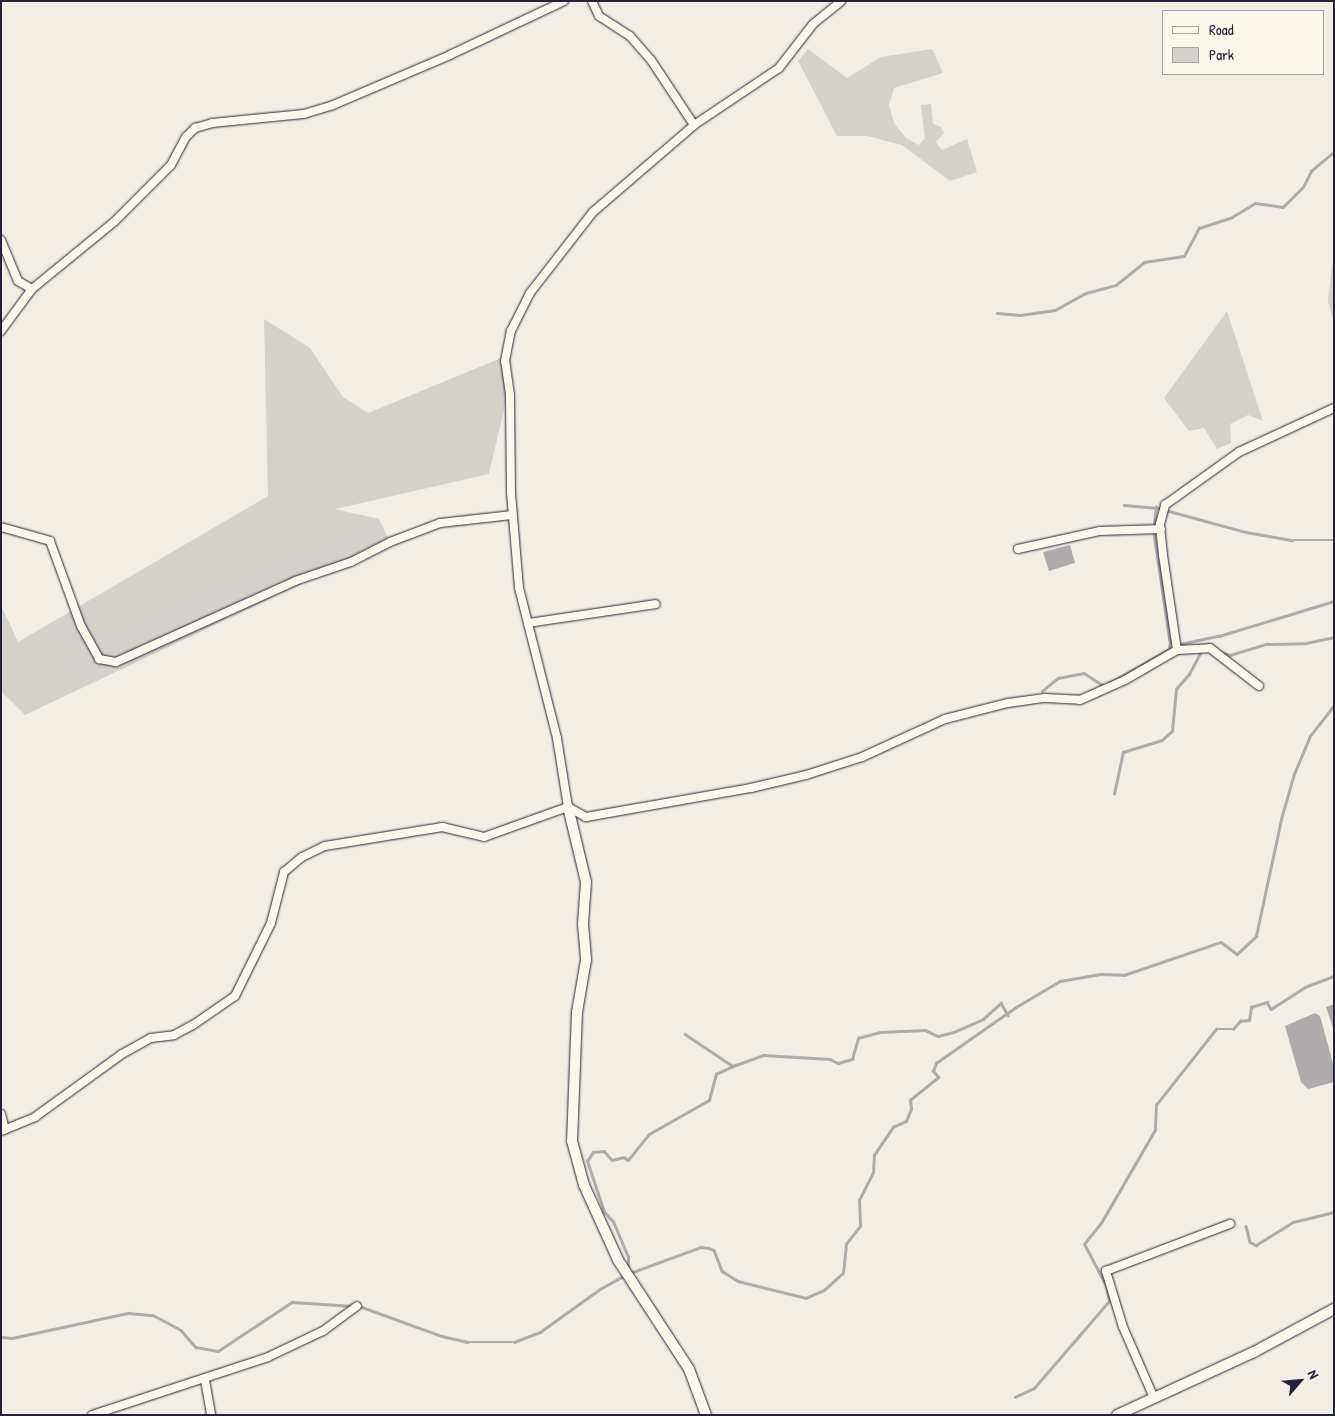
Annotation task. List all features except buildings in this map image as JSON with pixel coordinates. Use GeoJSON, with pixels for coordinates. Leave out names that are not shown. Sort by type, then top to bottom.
{"type":"FeatureCollection","features":[{"type":"Feature","properties":{"kind":"street"},"geometry":{"type":"LineString","coordinates":[[1,330],[32,289],[115,221],[171,165],[186,137],[195,128],[212,123],[304,114],[332,105],[450,55],[564,1]]}},
{"type":"Feature","properties":{"kind":"street"},"geometry":{"type":"LineString","coordinates":[[592,1],[599,16],[630,36],[651,60],[694,125]]}},
{"type":"Feature","properties":{"kind":"street"},"geometry":{"type":"LineString","coordinates":[[706,1415],[688,1369],[618,1260],[584,1185],[572,1142],[577,1012],[586,960],[583,924],[586,882],[568,807],[558,738],[519,588],[513,515],[510,395],[505,361],[511,331],[530,293],[593,212],[694,125],[779,68],[813,24],[841,1]]}},
{"type":"Feature","properties":{"kind":"street"},"geometry":{"type":"LineString","coordinates":[[1,240],[18,281],[32,289]]}},
{"type":"Feature","properties":{"kind":"street"},"geometry":{"type":"LineString","coordinates":[[1177,650],[1161,528],[1163,509],[1239,452],[1334,408]]}},
{"type":"Feature","properties":{"kind":"street"},"geometry":{"type":"LineString","coordinates":[[1,527],[50,541],[82,626],[99,659],[116,662],[295,581],[351,562],[440,523],[513,515]]}},
{"type":"Feature","properties":{"kind":"street"},"geometry":{"type":"LineString","coordinates":[[1018,548],[1100,531],[1161,528]]}},
{"type":"Feature","properties":{"kind":"street"},"geometry":{"type":"LineString","coordinates":[[528,622],[656,604]]}},
{"type":"Feature","properties":{"kind":"street"},"geometry":{"type":"LineString","coordinates":[[1,1114],[3,1130],[35,1117],[122,1054],[151,1038],[180,1031],[210,1016],[235,996],[271,922],[284,872],[302,857],[334,844],[442,827],[484,837],[568,807],[586,817],[751,788],[806,775],[862,757],[945,719],[966,713],[1045,698],[1080,700],[1125,680],[1177,650],[1210,648],[1260,686]]}},
{"type":"Feature","properties":{"kind":"street"},"geometry":{"type":"LineString","coordinates":[[1154,1398],[1123,1327],[1106,1271],[1230,1224]]}},
{"type":"Feature","properties":{"kind":"street"},"geometry":{"type":"LineString","coordinates":[[92,1415],[205,1380],[293,1347],[357,1306]]}},
{"type":"Feature","properties":{"kind":"street"},"geometry":{"type":"LineString","coordinates":[[1117,1415],[1254,1352],[1334,1310]]}},
{"type":"Feature","properties":{"kind":"street"},"geometry":{"type":"LineString","coordinates":[[205,1380],[211,1415]]}},
{"type":"Feature","properties":{"kind":"green space"},"geometry":{"type":"Polygon","coordinates":[[[808,49],[847,78],[881,57],[932,49],[943,73],[894,88],[889,105],[894,123],[906,138],[919,145],[925,138],[921,105],[931,104],[933,124],[941,127],[944,133],[936,142],[942,150],[967,139],[977,172],[950,181],[902,145],[867,136],[837,136],[798,61],[808,49]]]}},
{"type":"Feature","properties":{"kind":"green space"},"geometry":{"type":"Polygon","coordinates":[[[1332,265],[1334,265],[1334,321],[1328,302],[1332,265]]]}},
{"type":"Feature","properties":{"kind":"green space"},"geometry":{"type":"Polygon","coordinates":[[[1227,311],[1263,421],[1248,415],[1230,424],[1231,443],[1217,449],[1204,428],[1189,431],[1164,398],[1227,311]]]}},
{"type":"Feature","properties":{"kind":"green space"},"geometry":{"type":"Polygon","coordinates":[[[264,319],[310,348],[343,397],[368,413],[506,356],[509,388],[489,474],[335,509],[379,519],[390,542],[25,715],[1,691],[1,605],[18,642],[268,496],[264,319]]]}},
{"type":"Feature","properties":{"kind":"shaded area"},"geometry":{"type":"Polygon","coordinates":[[[1070,545],[1075,563],[1049,571],[1043,552],[1070,545]]]}},
{"type":"Feature","properties":{"kind":"shaded area"},"geometry":{"type":"Polygon","coordinates":[[[1334,1004],[1334,1031],[1326,1007],[1334,1004]]]}},
{"type":"Feature","properties":{"kind":"shaded area"},"geometry":{"type":"Polygon","coordinates":[[[1315,1013],[1320,1016],[1334,1067],[1334,1082],[1308,1089],[1301,1082],[1285,1026],[1315,1013]]]}},
{"type":"Feature","properties":{"kind":"waterway"},"geometry":{"type":"LineString","coordinates":[[997,313],[1020,315],[1055,310],[1086,293],[1116,285],[1144,262],[1184,256],[1199,228],[1232,217],[1255,203],[1283,207],[1303,187],[1311,171],[1334,152]]}},
{"type":"Feature","properties":{"kind":"waterway"},"geometry":{"type":"LineString","coordinates":[[1124,505],[1158,508],[1246,532],[1292,540],[1334,540]]}},
{"type":"Feature","properties":{"kind":"waterway"},"geometry":{"type":"LineString","coordinates":[[1154,523],[1156,507]]}},
{"type":"Feature","properties":{"kind":"waterway"},"geometry":{"type":"LineString","coordinates":[[1154,533],[1170,641]]}},
{"type":"Feature","properties":{"kind":"waterway"},"geometry":{"type":"LineString","coordinates":[[1178,642],[1180,644],[1219,636],[1334,601]]}},
{"type":"Feature","properties":{"kind":"waterway"},"geometry":{"type":"LineString","coordinates":[[1221,652],[1230,655],[1267,644],[1306,643],[1334,637]]}},
{"type":"Feature","properties":{"kind":"waterway"},"geometry":{"type":"LineString","coordinates":[[1109,683],[1169,649],[1170,641],[1174,640]]}},
{"type":"Feature","properties":{"kind":"waterway"},"geometry":{"type":"LineString","coordinates":[[1114,794],[1123,752],[1162,740],[1172,731],[1176,689],[1189,674],[1201,651]]}},
{"type":"Feature","properties":{"kind":"waterway"},"geometry":{"type":"LineString","coordinates":[[1042,691],[1058,678],[1084,673],[1104,686]]}},
{"type":"Feature","properties":{"kind":"waterway"},"geometry":{"type":"LineString","coordinates":[[630,1273],[701,1247],[714,1250],[722,1271],[738,1281],[806,1298],[824,1290],[843,1273],[846,1244],[860,1226],[859,1200],[873,1173],[874,1155],[893,1127],[906,1121],[911,1109],[910,1100],[938,1077],[933,1071],[936,1063],[1016,1007],[1060,981],[1101,974],[1124,975],[1221,942],[1237,954],[1256,936],[1281,819],[1294,774],[1310,736],[1334,705]]}},
{"type":"Feature","properties":{"kind":"waterway"},"geometry":{"type":"LineString","coordinates":[[1015,1397],[1034,1388],[1109,1301],[1106,1286],[1084,1244],[1101,1223],[1155,1130],[1156,1105],[1216,1029],[1233,1029],[1240,1021],[1249,1020],[1251,1007],[1267,1002],[1271,1009],[1305,987],[1334,976]]}},
{"type":"Feature","properties":{"kind":"waterway"},"geometry":{"type":"LineString","coordinates":[[685,1034],[733,1066],[763,1055],[830,1059],[838,1063],[852,1059],[858,1038],[880,1032],[925,1030],[938,1036],[954,1032],[983,1019],[1001,1003],[1008,1015]]}},
{"type":"Feature","properties":{"kind":"waterway"},"geometry":{"type":"LineString","coordinates":[[628,1266],[628,1257],[613,1222],[604,1212],[587,1161],[593,1152],[604,1151],[612,1160],[624,1157],[628,1160],[649,1134],[709,1100],[716,1074],[733,1066]]}},
{"type":"Feature","properties":{"kind":"waterway"},"geometry":{"type":"LineString","coordinates":[[1246,1226],[1250,1242],[1256,1245],[1293,1222],[1334,1212]]}},
{"type":"Feature","properties":{"kind":"waterway"},"geometry":{"type":"LineString","coordinates":[[359,1306],[442,1336],[467,1342],[514,1342],[540,1332],[600,1289],[625,1275]]}},
{"type":"Feature","properties":{"kind":"waterway"},"geometry":{"type":"LineString","coordinates":[[1,1337],[12,1338],[128,1313],[153,1315],[181,1330],[196,1347],[218,1351],[292,1302],[353,1306]]}}]}
